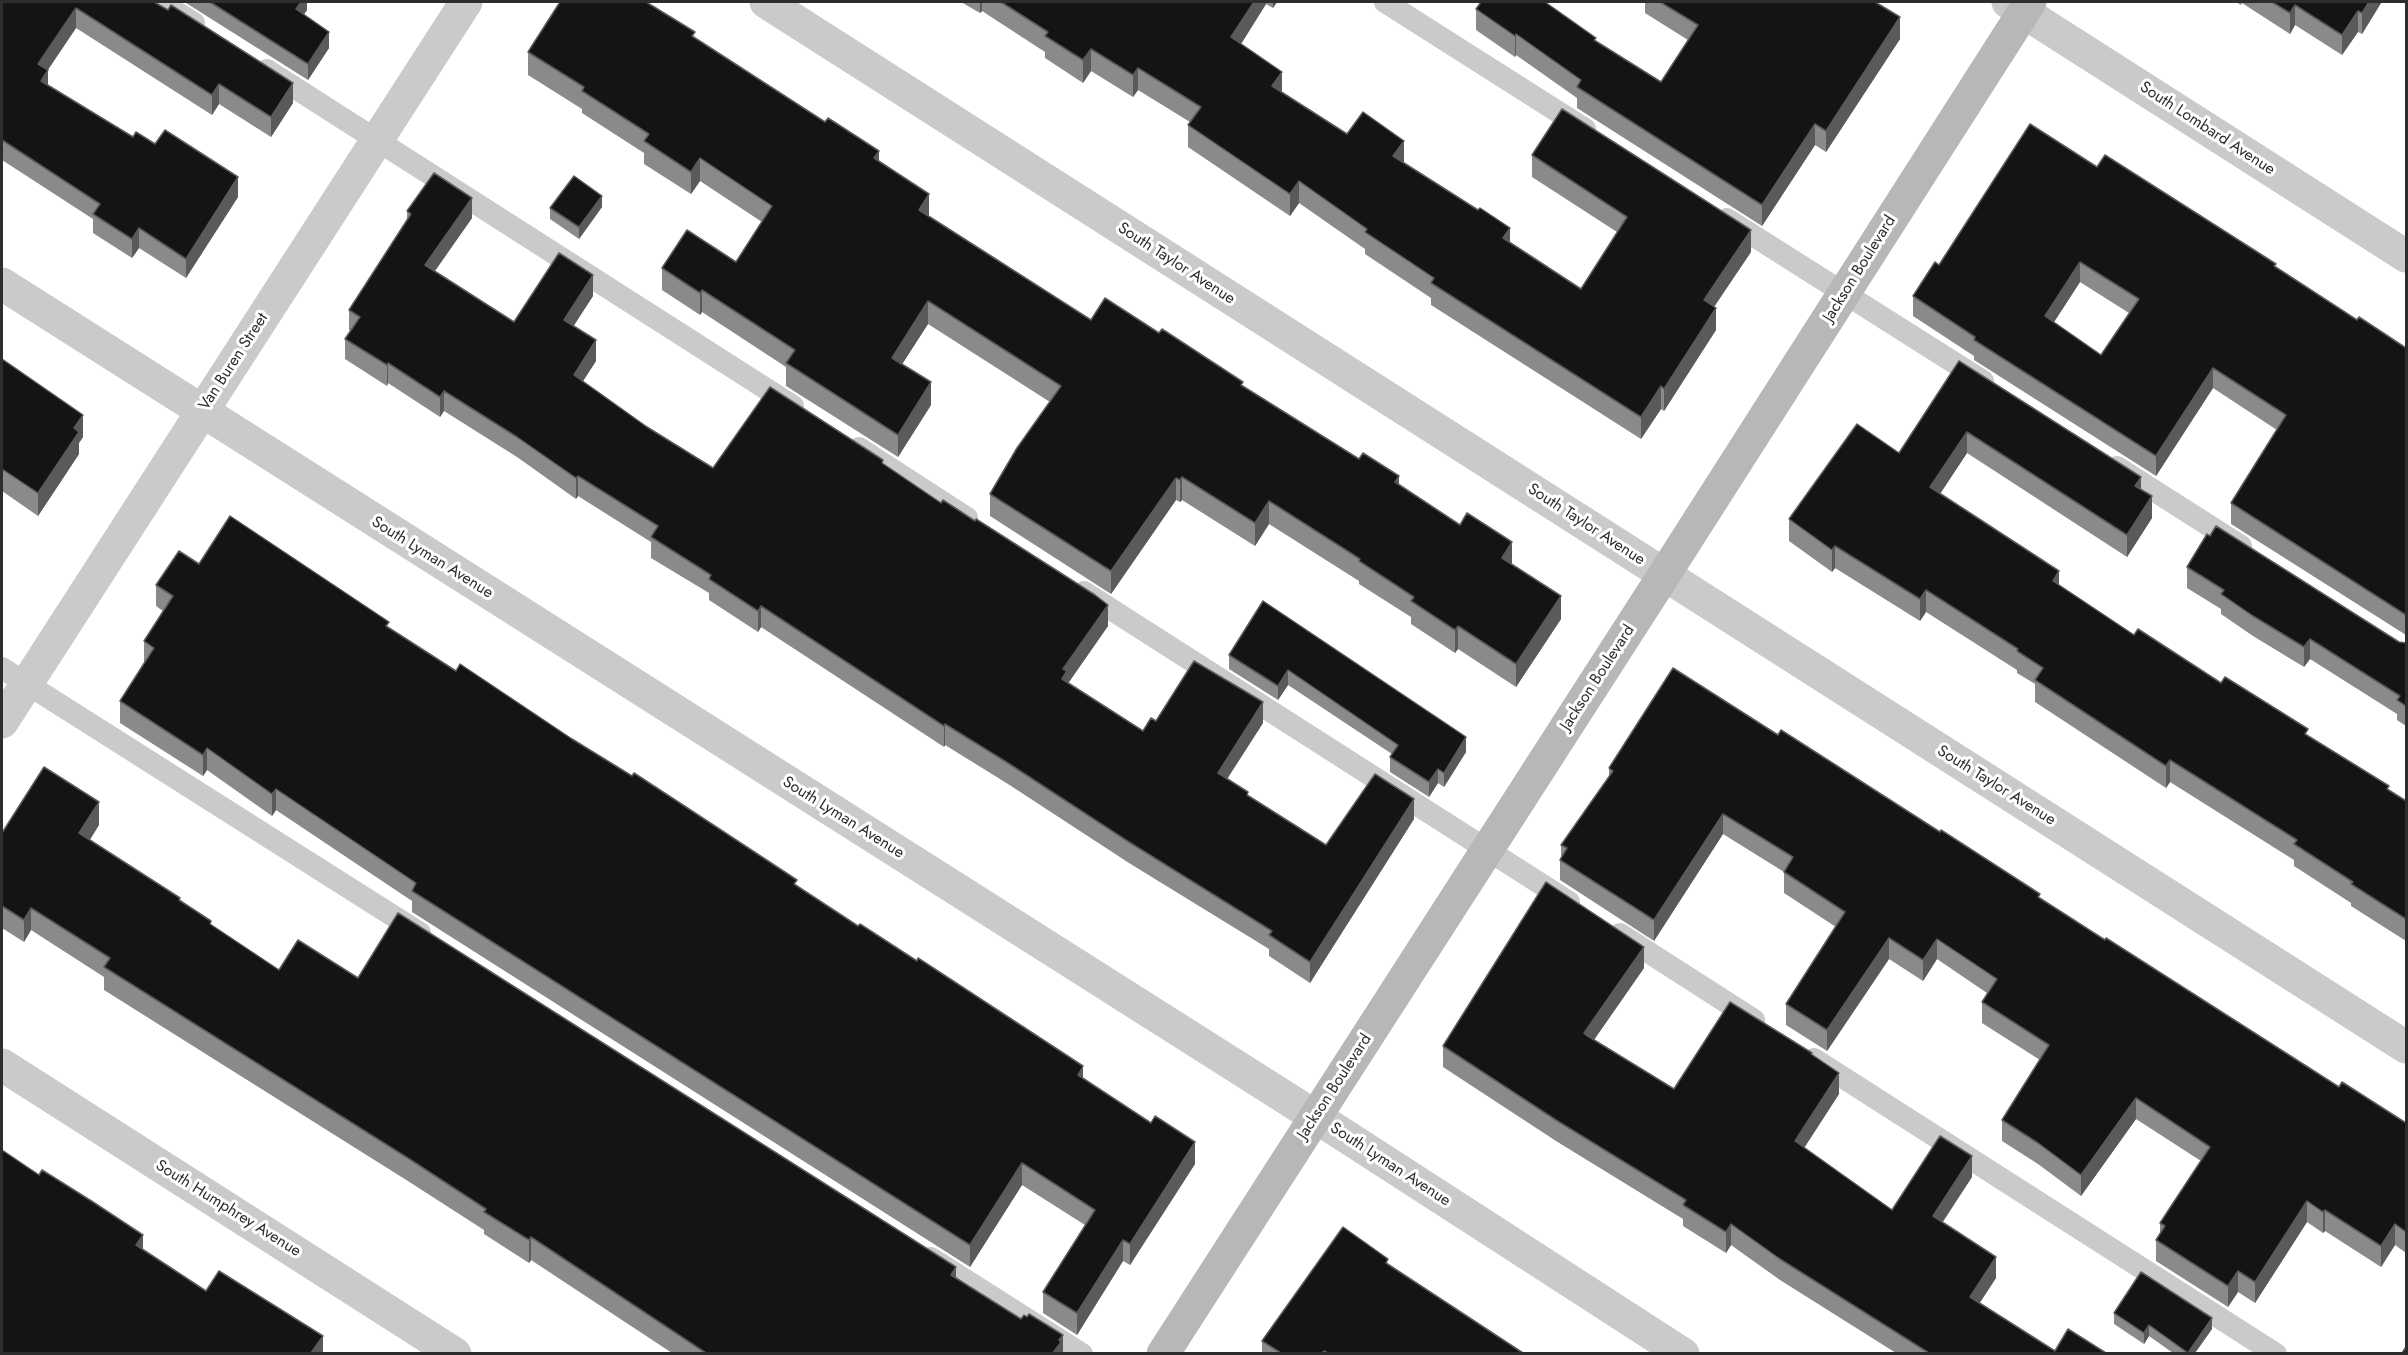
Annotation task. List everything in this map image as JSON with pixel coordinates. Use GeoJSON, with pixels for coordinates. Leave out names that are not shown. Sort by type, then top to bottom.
{"type":"FeatureCollection","features":[{"type":"Feature","properties":{"kind":"street","name":"Van Buren Street"},"geometry":{"type":"LineString","coordinates":[[2,722],[14,676],[202,412],[466,2]]}},
{"type":"Feature","properties":{"kind":"street","name":"South Taylor Avenue"},"geometry":{"type":"LineString","coordinates":[[766,2],[2406,1047]]}},
{"type":"Feature","properties":{"kind":"street","name":"Jackson Boulevard"},"geometry":{"type":"LineString","coordinates":[[1163,1353],[1844,293],[2021,5]]}},
{"type":"Feature","properties":{"kind":"street","name":"South Lombard Avenue"},"geometry":{"type":"LineString","coordinates":[[2021,5],[2406,256]]}},
{"type":"Feature","properties":{"kind":"street","name":"South Lyman Avenue"},"geometry":{"type":"LineString","coordinates":[[2,284],[1316,1117],[1683,1353]]}},
{"type":"Feature","properties":{"kind":"street","name":"South Humphrey Avenue"},"geometry":{"type":"LineString","coordinates":[[2,1065],[455,1353]]}},
{"type":"Feature","properties":{"kind":"lane"},"geometry":{"type":"LineString","coordinates":[[160,2],[211,34]]}},
{"type":"Feature","properties":{"kind":"lane"},"geometry":{"type":"LineString","coordinates":[[1385,2],[1607,142]]}},
{"type":"Feature","properties":{"kind":"lane"},"geometry":{"type":"LineString","coordinates":[[251,60],[814,419]]}},
{"type":"Feature","properties":{"kind":"lane"},"geometry":{"type":"LineString","coordinates":[[1707,206],[1996,390]]}},
{"type":"Feature","properties":{"kind":"lane"},"geometry":{"type":"LineString","coordinates":[[844,439],[985,529]]}},
{"type":"Feature","properties":{"kind":"lane"},"geometry":{"type":"LineString","coordinates":[[2096,454],[2256,556]]}},
{"type":"Feature","properties":{"kind":"lane"},"geometry":{"type":"LineString","coordinates":[[1066,581],[1770,1030]]}},
{"type":"Feature","properties":{"kind":"lane"},"geometry":{"type":"LineString","coordinates":[[14,676],[434,942]]}},
{"type":"Feature","properties":{"kind":"lane"},"geometry":{"type":"LineString","coordinates":[[1800,1050],[2276,1353]]}},
{"type":"Feature","properties":{"kind":"lane"},"geometry":{"type":"LineString","coordinates":[[910,1244],[1082,1353]]}},
{"type":"Feature","properties":{"kind":"building"},"geometry":{"type":"Polygon","coordinates":[[[2,2],[154,2],[168,10],[171,5],[293,83],[271,117],[219,84],[212,95],[76,8],[38,64],[48,70],[41,81],[133,137],[136,132],[155,144],[165,130],[238,177],[186,259],[139,228],[132,239],[93,214],[100,204],[2,140],[2,2]]]}},
{"type":"Feature","properties":{"kind":"building"},"geometry":{"type":"Polygon","coordinates":[[[210,2],[301,2],[296,9],[329,32],[308,64],[210,2]]]}},
{"type":"Feature","properties":{"kind":"building"},"geometry":{"type":"Polygon","coordinates":[[[560,2],[646,2],[695,32],[692,36],[825,122],[828,118],[879,151],[874,158],[929,194],[919,210],[1091,320],[1105,298],[1159,333],[1162,329],[1243,382],[1241,385],[1359,459],[1363,453],[1399,476],[1395,482],[1460,525],[1467,513],[1512,542],[1502,558],[1561,596],[1516,664],[1458,626],[1455,630],[1411,601],[1414,597],[1359,561],[1360,559],[1269,501],[1255,523],[1182,477],[1180,480],[1176,478],[1111,571],[990,494],[1017,448],[1061,386],[928,301],[892,358],[931,382],[898,435],[786,363],[795,350],[702,290],[700,293],[662,268],[687,230],[736,262],[772,206],[700,158],[691,172],[644,141],[649,134],[582,91],[584,87],[528,52],[560,2]]]}},
{"type":"Feature","properties":{"kind":"building"},"geometry":{"type":"Polygon","coordinates":[[[1001,2],[1254,2],[1231,37],[1282,72],[1272,86],[1347,134],[1363,112],[1404,141],[1393,156],[1510,228],[1503,238],[1581,289],[1627,217],[1532,155],[1562,109],[1751,230],[1704,300],[1716,308],[1664,389],[1661,386],[1641,417],[1431,283],[1434,278],[1365,232],[1367,229],[1299,181],[1290,194],[1188,125],[1201,107],[1138,68],[1133,75],[1091,49],[1083,60],[1045,36],[1048,32],[1001,2]]]}},
{"type":"Feature","properties":{"kind":"building"},"geometry":{"type":"Polygon","coordinates":[[[1481,2],[1545,2],[1596,38],[1594,40],[1661,82],[1698,25],[1660,2],[1875,2],[1900,17],[1826,131],[1815,124],[1762,205],[1577,87],[1581,80],[1476,9],[1481,2]]]}},
{"type":"Feature","properties":{"kind":"building"},"geometry":{"type":"Polygon","coordinates":[[[2272,2],[2369,2],[2362,13],[2358,11],[2342,35],[2295,5],[2290,13],[2272,2]]]}},
{"type":"Feature","properties":{"kind":"building"},"geometry":{"type":"Polygon","coordinates":[[[2030,124],[2097,167],[2105,155],[2276,264],[2274,266],[2357,320],[2359,317],[2406,348],[2406,615],[2231,503],[2286,415],[2213,368],[2156,456],[1974,340],[1975,337],[1913,296],[1935,262],[1939,265],[2030,124]],[[2080,262],[2045,316],[2101,355],[2139,299],[2080,262]]]}},
{"type":"Feature","properties":{"kind":"building"},"geometry":{"type":"Polygon","coordinates":[[[434,173],[472,198],[425,265],[514,322],[559,253],[593,275],[564,320],[596,340],[574,375],[647,427],[713,468],[770,387],[883,460],[882,463],[941,503],[943,500],[975,521],[976,519],[1108,605],[1063,669],[1067,671],[1062,679],[1143,731],[1151,718],[1156,721],[1194,661],[1263,702],[1218,773],[1248,792],[1247,795],[1326,845],[1375,774],[1414,799],[1310,962],[1269,935],[1272,931],[1008,763],[945,724],[944,726],[761,606],[758,611],[709,579],[711,575],[651,537],[658,526],[578,476],[576,478],[444,391],[440,397],[388,363],[387,365],[345,339],[360,317],[349,310],[411,214],[407,211],[434,173]]]}},
{"type":"Feature","properties":{"kind":"building"},"geometry":{"type":"Polygon","coordinates":[[[574,176],[602,196],[579,227],[550,208],[574,176]]]}},
{"type":"Feature","properties":{"kind":"building"},"geometry":{"type":"Polygon","coordinates":[[[2,359],[83,415],[74,428],[79,432],[38,493],[2,469],[2,359]]]}},
{"type":"Feature","properties":{"kind":"building"},"geometry":{"type":"Polygon","coordinates":[[[1959,361],[2141,477],[2135,486],[2152,496],[2127,535],[1967,432],[1930,487],[2059,571],[2053,581],[2134,635],[2138,629],[2221,683],[2225,677],[2308,729],[2305,734],[2389,786],[2387,789],[2406,801],[2406,919],[2294,844],[2297,840],[2170,760],[2166,766],[2035,680],[2043,668],[2017,651],[2018,649],[1926,590],[1920,599],[1835,546],[1832,550],[1789,519],[1857,424],[1899,453],[1959,361]]]}},
{"type":"Feature","properties":{"kind":"building"},"geometry":{"type":"Polygon","coordinates":[[[230,516],[389,622],[386,626],[456,671],[460,664],[572,739],[632,776],[634,773],[797,880],[794,884],[858,926],[860,924],[917,961],[918,958],[1083,1066],[1078,1075],[1151,1123],[1155,1116],[1195,1142],[1130,1244],[1123,1240],[1077,1313],[1043,1292],[1095,1210],[1022,1163],[970,1245],[412,891],[416,883],[276,789],[272,794],[207,748],[203,755],[120,701],[154,648],[144,641],[173,596],[156,585],[179,551],[199,564],[230,516]]]}},
{"type":"Feature","properties":{"kind":"building"},"geometry":{"type":"Polygon","coordinates":[[[2216,526],[2399,642],[2406,643],[2406,706],[2397,700],[2400,696],[2310,639],[2304,647],[2253,616],[2221,594],[2224,590],[2187,567],[2207,534],[2210,536],[2216,526]]]}},
{"type":"Feature","properties":{"kind":"building"},"geometry":{"type":"Polygon","coordinates":[[[1263,601],[1466,737],[1444,773],[1438,769],[1429,782],[1390,757],[1398,745],[1288,670],[1278,686],[1229,655],[1263,601]]]}},
{"type":"Feature","properties":{"kind":"building"},"geometry":{"type":"Polygon","coordinates":[[[1673,668],[1778,735],[1781,730],[1940,832],[1941,830],[2040,894],[2038,897],[2339,1087],[2342,1082],[2406,1123],[2406,1232],[2395,1224],[2381,1246],[2307,1201],[2255,1282],[2238,1271],[2228,1286],[2156,1240],[2165,1226],[2160,1223],[2210,1147],[2136,1098],[2081,1175],[2002,1120],[2049,1045],[1982,1002],[1997,979],[1937,939],[1923,960],[1889,938],[1827,1030],[1786,1004],[1845,912],[1784,872],[1793,857],[1723,814],[1654,920],[1560,860],[1567,848],[1561,845],[1613,771],[1609,768],[1673,668]]]}},
{"type":"Feature","properties":{"kind":"building"},"geometry":{"type":"Polygon","coordinates":[[[44,767],[99,802],[79,833],[180,898],[179,900],[211,921],[210,924],[279,970],[298,940],[358,978],[398,913],[956,1267],[951,1275],[1021,1319],[1024,1315],[1027,1317],[1029,1314],[1063,1335],[1059,1340],[1061,1342],[1053,1353],[706,1353],[531,1237],[529,1240],[484,1212],[486,1209],[411,1160],[104,967],[110,958],[31,908],[24,920],[2,906],[2,833],[44,767]]]}},
{"type":"Feature","properties":{"kind":"building"},"geometry":{"type":"Polygon","coordinates":[[[1546,882],[1644,947],[1584,1033],[1586,1035],[1674,1089],[1730,1002],[1812,1053],[1839,1073],[1795,1141],[1892,1210],[1940,1136],[1972,1156],[1933,1216],[1996,1257],[1970,1297],[2055,1351],[2068,1329],[2106,1353],[1929,1353],[1780,1259],[1731,1224],[1726,1232],[1683,1205],[1686,1200],[1556,1120],[1443,1046],[1546,882]]]}},
{"type":"Feature","properties":{"kind":"building"},"geometry":{"type":"Polygon","coordinates":[[[2,1150],[39,1175],[42,1170],[143,1235],[136,1245],[206,1291],[219,1271],[323,1336],[311,1353],[2,1353],[2,1150]]]}},
{"type":"Feature","properties":{"kind":"building"},"geometry":{"type":"Polygon","coordinates":[[[1343,1227],[1388,1259],[1386,1263],[1523,1353],[1328,1353],[1324,1351],[1322,1353],[1281,1353],[1262,1341],[1343,1227]]]}},
{"type":"Feature","properties":{"kind":"building"},"geometry":{"type":"Polygon","coordinates":[[[2141,1272],[2212,1318],[2188,1353],[2149,1325],[2144,1333],[2114,1313],[2141,1272]]]}}]}
